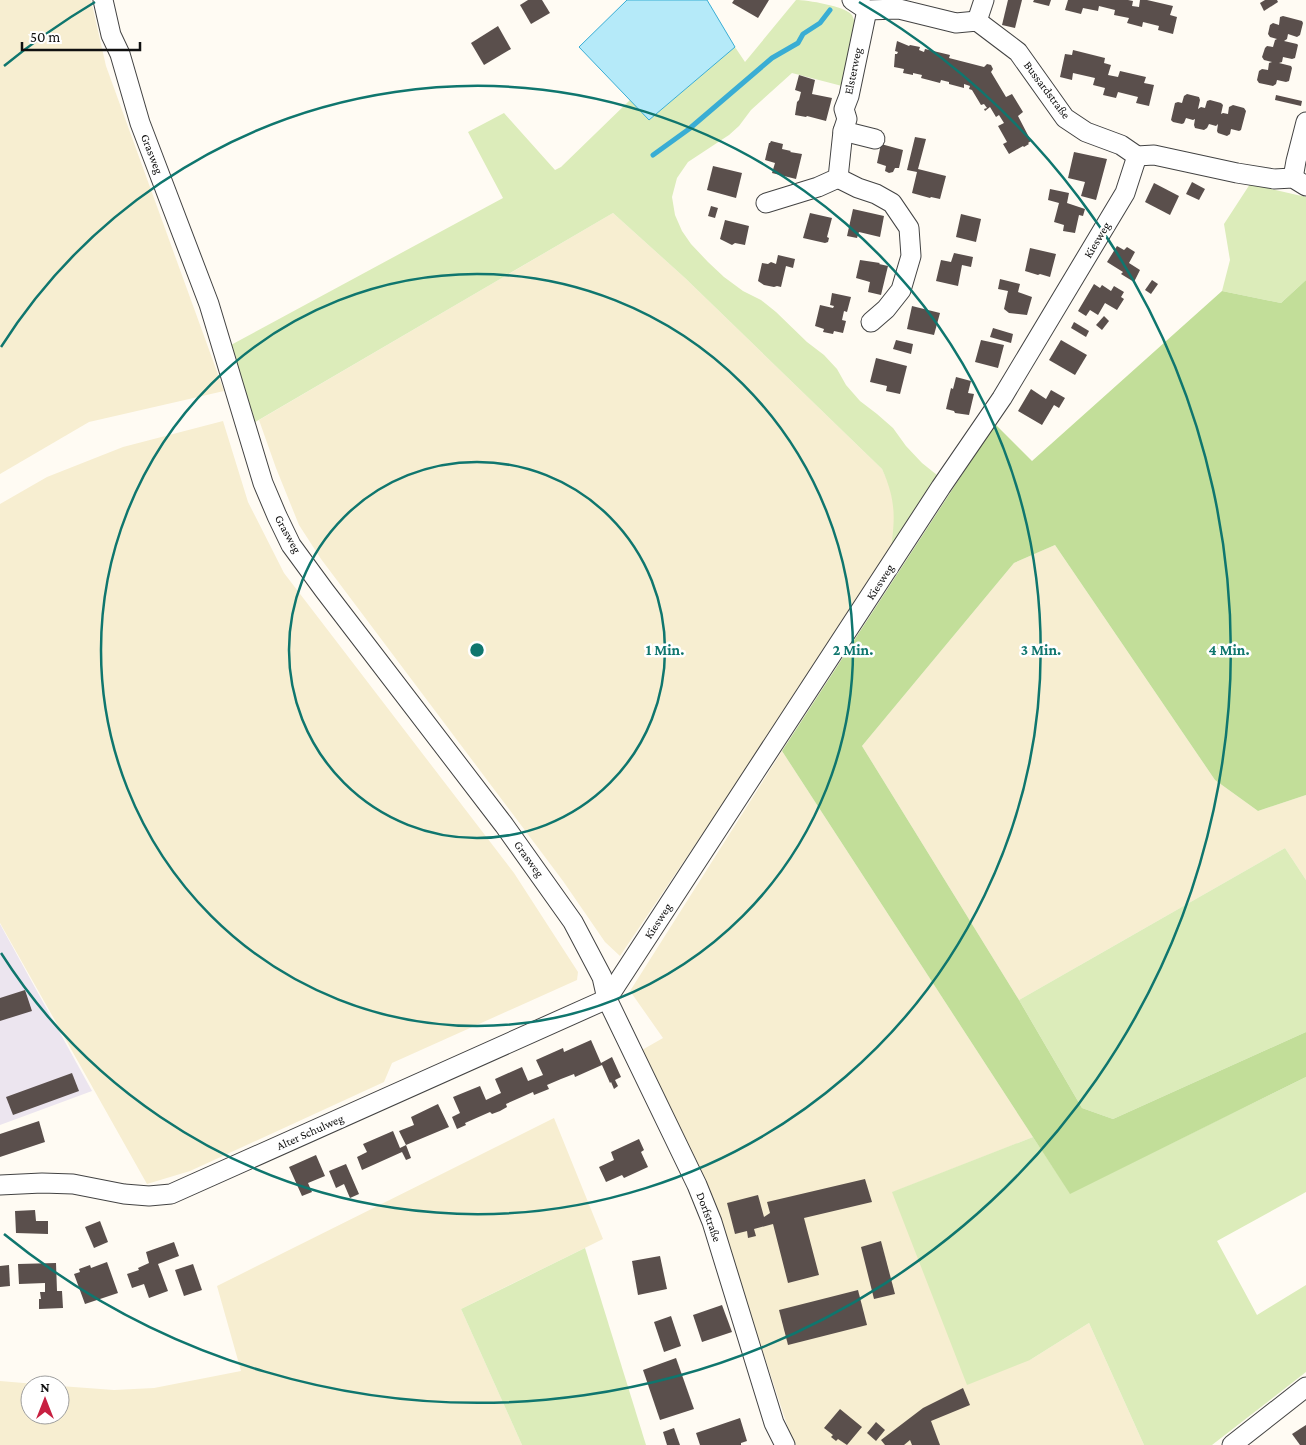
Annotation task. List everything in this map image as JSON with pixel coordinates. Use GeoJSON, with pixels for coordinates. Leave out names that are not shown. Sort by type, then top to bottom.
{"type":"FeatureCollection","features":[{"type":"Feature","properties":{"kind":"street","name":"Grasweg"},"geometry":{"type":"LineString","coordinates":[[103,0],[140,123],[209,304],[262,483],[291,545],[504,825],[573,922],[602,977],[607,999]]}},
{"type":"Feature","properties":{"kind":"street"},"geometry":{"type":"LineString","coordinates":[[859,5],[898,10],[956,22],[977,21],[984,0]]}},
{"type":"Feature","properties":{"kind":"street","name":"Elsterweg"},"geometry":{"type":"LineString","coordinates":[[838,178],[846,119],[844,109],[849,96],[859,5]]}},
{"type":"Feature","properties":{"kind":"street","name":"Bussardstraße"},"geometry":{"type":"LineString","coordinates":[[977,21],[1018,52],[1065,118],[1086,132],[1121,145],[1137,156],[1154,155],[1237,173],[1299,182]]}},
{"type":"Feature","properties":{"kind":"street"},"geometry":{"type":"LineString","coordinates":[[1299,182],[1296,160],[1306,122]]}},
{"type":"Feature","properties":{"kind":"street"},"geometry":{"type":"LineString","coordinates":[[844,131],[875,139]]}},
{"type":"Feature","properties":{"kind":"street","name":"Kiesweg"},"geometry":{"type":"LineString","coordinates":[[607,999],[941,488],[1002,398],[1125,194],[1137,156]]}},
{"type":"Feature","properties":{"kind":"street"},"geometry":{"type":"LineString","coordinates":[[766,203],[818,187],[838,178],[892,203],[909,228],[911,256],[901,290],[886,309],[871,322]]}},
{"type":"Feature","properties":{"kind":"street","name":"Alter Schulweg"},"geometry":{"type":"LineString","coordinates":[[0,1185],[73,1184],[124,1194],[149,1196],[171,1194],[607,999]]}},
{"type":"Feature","properties":{"kind":"street","name":"Dorfstraße"},"geometry":{"type":"LineString","coordinates":[[607,999],[697,1185],[712,1222],[774,1423],[785,1445]]}},
{"type":"Feature","properties":{"kind":"street"},"geometry":{"type":"LineString","coordinates":[[1232,1445],[1306,1387]]}},
{"type":"Feature","properties":{"kind":"shaded area"},"geometry":{"type":"Polygon","coordinates":[[[0,0],[91,0],[106,66],[224,391],[89,422],[0,474],[0,0]]]}},
{"type":"Feature","properties":{"kind":"shaded area"},"geometry":{"type":"Polygon","coordinates":[[[613,213],[685,278],[882,469],[890,486],[894,504],[895,523],[890,556],[620,956],[605,942],[563,881],[321,559],[299,525],[259,420],[613,213]]]}},
{"type":"Feature","properties":{"kind":"shaded area"},"geometry":{"type":"Polygon","coordinates":[[[223,421],[248,502],[284,573],[514,873],[578,972],[577,980],[392,1063],[384,1082],[190,1171],[147,1184],[0,923],[0,504],[47,477],[123,447],[223,421]]]}},
{"type":"Feature","properties":{"kind":"shaded area"},"geometry":{"type":"Polygon","coordinates":[[[1055,545],[1215,780],[1258,811],[1306,795],[1306,880],[1285,848],[1019,1000],[862,746],[1014,563],[1055,545]]]}},
{"type":"Feature","properties":{"kind":"shaded area"},"geometry":{"type":"Polygon","coordinates":[[[782,751],[1033,1137],[893,1192],[1030,1360],[1089,1323],[1144,1445],[796,1445],[789,1431],[719,1218],[642,1050],[663,1038],[630,991],[782,751]]]}},
{"type":"Feature","properties":{"kind":"shaded area"},"geometry":{"type":"Polygon","coordinates":[[[0,924],[92,1091],[0,1125],[0,924]]]}},
{"type":"Feature","properties":{"kind":"shaded area"},"geometry":{"type":"Polygon","coordinates":[[[554,1118],[603,1239],[461,1309],[522,1445],[0,1445],[0,1381],[20,1383],[20,1425],[70,1425],[70,1387],[114,1390],[154,1388],[241,1371],[217,1286],[554,1118]]]}},
{"type":"Feature","properties":{"kind":"green space"},"geometry":{"type":"Polygon","coordinates":[[[796,0],[834,6],[852,15],[855,23],[842,86],[792,73],[751,110],[739,126],[729,135],[688,162],[677,178],[672,197],[675,215],[682,231],[691,244],[708,262],[743,291],[761,300],[776,312],[807,342],[824,355],[837,369],[846,385],[860,401],[893,428],[922,463],[942,479],[890,556],[894,511],[890,491],[882,469],[685,278],[613,213],[250,425],[229,346],[503,198],[468,132],[504,113],[555,170],[561,167],[630,100],[649,120],[735,47],[745,62],[796,0]]]}},
{"type":"Feature","properties":{"kind":"green space"},"geometry":{"type":"Polygon","coordinates":[[[1250,184],[1306,197],[1306,280],[1281,303],[1222,291],[1230,260],[1224,224],[1250,184]]]}},
{"type":"Feature","properties":{"kind":"green space"},"geometry":{"type":"Polygon","coordinates":[[[1306,280],[1306,795],[1258,811],[1215,780],[1055,545],[1014,563],[862,746],[1019,1000],[1082,1108],[1113,1119],[1306,1032],[1306,1077],[1070,1194],[782,751],[995,424],[1032,461],[1222,291],[1281,303],[1306,280]]]}},
{"type":"Feature","properties":{"kind":"green space"},"geometry":{"type":"Polygon","coordinates":[[[1285,848],[1306,880],[1306,1032],[1113,1119],[1082,1108],[1019,1000],[1285,848]]]}},
{"type":"Feature","properties":{"kind":"green space"},"geometry":{"type":"Polygon","coordinates":[[[1306,1077],[1306,1192],[1217,1241],[1257,1315],[1306,1285],[1306,1372],[1212,1445],[1144,1445],[1089,1323],[1030,1360],[967,1385],[892,1192],[1033,1137],[1070,1193],[1306,1077]]]}},
{"type":"Feature","properties":{"kind":"green space"},"geometry":{"type":"Polygon","coordinates":[[[585,1248],[646,1445],[522,1445],[461,1309],[585,1248]]]}},
{"type":"Feature","properties":{"kind":"water"},"geometry":{"type":"Polygon","coordinates":[[[627,0],[707,0],[735,47],[649,120],[579,47],[627,0]]]}},
{"type":"Feature","properties":{"kind":"building"},"geometry":{"type":"Polygon","coordinates":[[[528,0],[542,0],[550,13],[531,24],[520,5],[528,0]]]}},
{"type":"Feature","properties":{"kind":"building"},"geometry":{"type":"Polygon","coordinates":[[[734,0],[769,0],[758,18],[732,3],[734,0]]]}},
{"type":"Feature","properties":{"kind":"building"},"geometry":{"type":"Polygon","coordinates":[[[1008,0],[1022,0],[1015,28],[1002,25],[1008,0]]]}},
{"type":"Feature","properties":{"kind":"building"},"geometry":{"type":"Polygon","coordinates":[[[1034,0],[1051,0],[1049,6],[1033,2],[1034,0]]]}},
{"type":"Feature","properties":{"kind":"building"},"geometry":{"type":"Polygon","coordinates":[[[1068,0],[1128,0],[1133,1],[1132,6],[1139,7],[1140,0],[1147,0],[1173,6],[1170,15],[1177,17],[1173,34],[1158,30],[1159,26],[1143,22],[1142,27],[1127,23],[1129,18],[1114,15],[1115,10],[1099,6],[1098,11],[1083,8],[1081,14],[1065,10],[1068,0]]]}},
{"type":"Feature","properties":{"kind":"building"},"geometry":{"type":"Polygon","coordinates":[[[1265,0],[1277,0],[1278,2],[1264,11],[1260,3],[1265,0]]]}},
{"type":"Feature","properties":{"kind":"building"},"geometry":{"type":"Polygon","coordinates":[[[1283,16],[1302,21],[1303,23],[1300,35],[1297,37],[1288,34],[1287,39],[1284,41],[1298,45],[1295,58],[1283,57],[1282,62],[1279,63],[1291,66],[1289,81],[1277,80],[1273,86],[1259,83],[1257,80],[1259,71],[1262,69],[1268,70],[1269,63],[1272,62],[1264,60],[1262,57],[1265,48],[1267,46],[1273,47],[1277,39],[1270,37],[1268,34],[1270,25],[1273,23],[1279,25],[1280,17],[1283,16]]]}},
{"type":"Feature","properties":{"kind":"building"},"geometry":{"type":"Polygon","coordinates":[[[498,26],[511,49],[484,65],[471,43],[498,26]]]}},
{"type":"Feature","properties":{"kind":"building"},"geometry":{"type":"Polygon","coordinates":[[[897,41],[909,46],[920,47],[919,50],[924,52],[925,49],[950,55],[949,58],[984,67],[987,64],[991,65],[993,69],[991,72],[1006,97],[1012,94],[1023,112],[1018,116],[1031,141],[1029,144],[1009,154],[1003,144],[1007,142],[998,126],[1004,123],[999,115],[996,117],[990,107],[985,111],[984,109],[987,108],[984,104],[981,105],[972,90],[969,89],[970,86],[964,84],[964,88],[941,80],[940,83],[921,78],[922,75],[903,73],[904,69],[894,67],[895,54],[898,52],[895,51],[897,41]]]}},
{"type":"Feature","properties":{"kind":"building"},"geometry":{"type":"Polygon","coordinates":[[[1073,50],[1105,58],[1104,63],[1111,65],[1108,75],[1118,77],[1120,71],[1146,77],[1144,83],[1154,85],[1149,106],[1136,103],[1138,97],[1118,92],[1116,98],[1103,95],[1105,88],[1093,85],[1095,78],[1073,73],[1072,80],[1060,77],[1065,54],[1072,55],[1073,50]]]}},
{"type":"Feature","properties":{"kind":"building"},"geometry":{"type":"Polygon","coordinates":[[[799,75],[815,80],[812,94],[832,98],[826,121],[795,115],[801,92],[795,90],[799,75]]]}},
{"type":"Feature","properties":{"kind":"building"},"geometry":{"type":"Polygon","coordinates":[[[1187,94],[1199,97],[1198,109],[1201,107],[1205,108],[1207,101],[1210,100],[1223,105],[1221,114],[1228,114],[1229,107],[1233,105],[1244,108],[1246,111],[1241,130],[1231,129],[1230,134],[1227,136],[1218,133],[1218,124],[1216,126],[1209,124],[1204,130],[1195,128],[1195,119],[1186,118],[1182,124],[1173,122],[1171,120],[1175,103],[1182,103],[1184,96],[1187,94]]]}},
{"type":"Feature","properties":{"kind":"building"},"geometry":{"type":"Polygon","coordinates":[[[1276,95],[1302,101],[1301,106],[1275,100],[1276,95]]]}},
{"type":"Feature","properties":{"kind":"building"},"geometry":{"type":"Polygon","coordinates":[[[915,137],[926,139],[918,169],[946,176],[940,199],[912,193],[917,172],[907,170],[915,137]]]}},
{"type":"Feature","properties":{"kind":"building"},"geometry":{"type":"Polygon","coordinates":[[[771,141],[783,144],[782,149],[802,154],[796,179],[772,173],[775,163],[765,160],[771,141]]]}},
{"type":"Feature","properties":{"kind":"building"},"geometry":{"type":"Polygon","coordinates":[[[881,144],[903,150],[899,168],[895,168],[893,172],[885,171],[886,166],[877,163],[881,144]]]}},
{"type":"Feature","properties":{"kind":"building"},"geometry":{"type":"Polygon","coordinates":[[[1074,152],[1107,159],[1096,200],[1081,196],[1085,182],[1068,178],[1074,152]]]}},
{"type":"Feature","properties":{"kind":"building"},"geometry":{"type":"Polygon","coordinates":[[[713,166],[742,173],[736,198],[707,190],[713,166]]]}},
{"type":"Feature","properties":{"kind":"building"},"geometry":{"type":"Polygon","coordinates":[[[1192,182],[1205,189],[1199,200],[1186,194],[1192,182]]]}},
{"type":"Feature","properties":{"kind":"building"},"geometry":{"type":"Polygon","coordinates":[[[1154,183],[1179,196],[1170,215],[1145,202],[1154,183]]]}},
{"type":"Feature","properties":{"kind":"building"},"geometry":{"type":"Polygon","coordinates":[[[1050,189],[1069,193],[1067,203],[1085,209],[1083,216],[1079,215],[1075,233],[1063,231],[1064,225],[1054,222],[1059,203],[1048,200],[1050,189]]]}},
{"type":"Feature","properties":{"kind":"building"},"geometry":{"type":"Polygon","coordinates":[[[711,206],[718,208],[715,218],[708,216],[711,206]]]}},
{"type":"Feature","properties":{"kind":"building"},"geometry":{"type":"Polygon","coordinates":[[[853,209],[884,216],[880,237],[859,232],[857,238],[847,236],[853,209]]]}},
{"type":"Feature","properties":{"kind":"building"},"geometry":{"type":"Polygon","coordinates":[[[810,213],[832,218],[827,237],[829,238],[828,242],[803,238],[810,213]]]}},
{"type":"Feature","properties":{"kind":"building"},"geometry":{"type":"Polygon","coordinates":[[[961,214],[981,219],[976,242],[956,237],[961,214]]]}},
{"type":"Feature","properties":{"kind":"building"},"geometry":{"type":"Polygon","coordinates":[[[725,220],[749,226],[745,245],[735,243],[732,245],[720,239],[725,220]]]}},
{"type":"Feature","properties":{"kind":"building"},"geometry":{"type":"Polygon","coordinates":[[[1117,246],[1124,250],[1127,247],[1135,252],[1129,263],[1140,270],[1134,282],[1107,262],[1117,246]]]}},
{"type":"Feature","properties":{"kind":"building"},"geometry":{"type":"Polygon","coordinates":[[[1030,248],[1056,254],[1050,277],[1025,271],[1030,248]]]}},
{"type":"Feature","properties":{"kind":"building"},"geometry":{"type":"Polygon","coordinates":[[[954,253],[973,257],[971,267],[962,265],[958,286],[936,281],[941,260],[951,262],[954,253]]]}},
{"type":"Feature","properties":{"kind":"building"},"geometry":{"type":"Polygon","coordinates":[[[778,255],[795,259],[793,268],[786,266],[781,287],[764,285],[758,281],[762,263],[768,264],[771,262],[776,264],[778,255]]]}},
{"type":"Feature","properties":{"kind":"building"},"geometry":{"type":"Polygon","coordinates":[[[860,260],[888,266],[881,295],[868,292],[870,282],[856,278],[860,260]]]}},
{"type":"Feature","properties":{"kind":"building"},"geometry":{"type":"Polygon","coordinates":[[[1000,279],[1020,284],[1018,292],[1032,297],[1027,315],[1009,313],[1004,309],[1008,291],[998,289],[1000,279]]]}},
{"type":"Feature","properties":{"kind":"building"},"geometry":{"type":"Polygon","coordinates":[[[1152,280],[1158,284],[1151,294],[1145,290],[1152,280]]]}},
{"type":"Feature","properties":{"kind":"building"},"geometry":{"type":"Polygon","coordinates":[[[1094,284],[1100,288],[1102,285],[1111,291],[1114,286],[1124,292],[1121,297],[1124,299],[1117,310],[1105,303],[1098,315],[1090,310],[1086,316],[1078,311],[1094,284]]]}},
{"type":"Feature","properties":{"kind":"building"},"geometry":{"type":"Polygon","coordinates":[[[832,293],[851,297],[847,312],[844,311],[842,320],[846,321],[843,333],[834,331],[833,334],[823,332],[824,329],[815,326],[820,305],[833,308],[834,306],[830,305],[832,293]]]}},
{"type":"Feature","properties":{"kind":"building"},"geometry":{"type":"Polygon","coordinates":[[[912,306],[940,313],[934,335],[907,329],[912,306]]]}},
{"type":"Feature","properties":{"kind":"building"},"geometry":{"type":"Polygon","coordinates":[[[1104,316],[1109,321],[1102,330],[1096,325],[1104,316]]]}},
{"type":"Feature","properties":{"kind":"building"},"geometry":{"type":"Polygon","coordinates":[[[1074,322],[1089,331],[1086,337],[1071,328],[1074,322]]]}},
{"type":"Feature","properties":{"kind":"building"},"geometry":{"type":"Polygon","coordinates":[[[993,328],[1013,334],[1011,343],[990,337],[993,328]]]}},
{"type":"Feature","properties":{"kind":"building"},"geometry":{"type":"Polygon","coordinates":[[[896,340],[913,344],[911,354],[893,349],[896,340]]]}},
{"type":"Feature","properties":{"kind":"building"},"geometry":{"type":"Polygon","coordinates":[[[981,340],[1004,345],[998,368],[975,362],[981,340]]]}},
{"type":"Feature","properties":{"kind":"building"},"geometry":{"type":"Polygon","coordinates":[[[1061,340],[1087,355],[1075,375],[1049,360],[1061,340]]]}},
{"type":"Feature","properties":{"kind":"building"},"geometry":{"type":"Polygon","coordinates":[[[876,358],[907,366],[900,394],[886,391],[887,386],[870,382],[876,358]]]}},
{"type":"Feature","properties":{"kind":"building"},"geometry":{"type":"Polygon","coordinates":[[[956,377],[971,381],[968,393],[974,394],[969,415],[955,413],[946,409],[956,377]]]}},
{"type":"Feature","properties":{"kind":"building"},"geometry":{"type":"Polygon","coordinates":[[[1031,389],[1046,399],[1051,390],[1065,398],[1059,408],[1054,405],[1042,425],[1018,411],[1031,389]]]}},
{"type":"Feature","properties":{"kind":"building"},"geometry":{"type":"Polygon","coordinates":[[[25,990],[32,1011],[0,1021],[0,998],[25,990]]]}},
{"type":"Feature","properties":{"kind":"building"},"geometry":{"type":"Polygon","coordinates":[[[591,1040],[601,1063],[612,1057],[621,1077],[615,1080],[618,1086],[614,1089],[602,1065],[575,1077],[574,1074],[547,1085],[549,1089],[534,1095],[533,1092],[506,1104],[507,1107],[500,1111],[492,1114],[490,1112],[465,1123],[466,1125],[457,1129],[452,1117],[460,1113],[453,1097],[480,1086],[486,1100],[501,1093],[495,1079],[522,1067],[528,1081],[543,1075],[536,1060],[563,1048],[564,1052],[591,1040]]]}},
{"type":"Feature","properties":{"kind":"building"},"geometry":{"type":"Polygon","coordinates":[[[72,1073],[79,1091],[13,1115],[6,1097],[72,1073]]]}},
{"type":"Feature","properties":{"kind":"building"},"geometry":{"type":"Polygon","coordinates":[[[438,1104],[449,1127],[406,1145],[399,1131],[414,1125],[411,1117],[438,1104]]]}},
{"type":"Feature","properties":{"kind":"building"},"geometry":{"type":"Polygon","coordinates":[[[39,1121],[45,1142],[0,1157],[0,1134],[39,1121]]]}},
{"type":"Feature","properties":{"kind":"building"},"geometry":{"type":"Polygon","coordinates":[[[393,1131],[400,1148],[406,1145],[411,1158],[406,1160],[402,1152],[362,1170],[357,1157],[367,1152],[363,1144],[393,1131]]]}},
{"type":"Feature","properties":{"kind":"building"},"geometry":{"type":"Polygon","coordinates":[[[639,1139],[644,1150],[641,1152],[648,1167],[624,1178],[622,1175],[606,1182],[599,1167],[614,1160],[611,1152],[639,1139]]]}},
{"type":"Feature","properties":{"kind":"building"},"geometry":{"type":"Polygon","coordinates":[[[316,1155],[325,1176],[308,1183],[312,1192],[302,1196],[289,1167],[316,1155]]]}},
{"type":"Feature","properties":{"kind":"building"},"geometry":{"type":"Polygon","coordinates":[[[346,1164],[359,1194],[350,1198],[344,1184],[336,1188],[329,1171],[346,1164]]]}},
{"type":"Feature","properties":{"kind":"building"},"geometry":{"type":"Polygon","coordinates":[[[865,1179],[872,1202],[804,1218],[819,1275],[788,1283],[773,1224],[754,1229],[756,1236],[748,1238],[747,1231],[735,1234],[727,1203],[758,1195],[764,1217],[770,1213],[767,1202],[865,1179]]]}},
{"type":"Feature","properties":{"kind":"building"},"geometry":{"type":"Polygon","coordinates":[[[35,1210],[36,1221],[48,1221],[48,1234],[16,1233],[15,1211],[35,1210]]]}},
{"type":"Feature","properties":{"kind":"building"},"geometry":{"type":"Polygon","coordinates":[[[100,1221],[108,1242],[94,1248],[85,1227],[100,1221]]]}},
{"type":"Feature","properties":{"kind":"building"},"geometry":{"type":"Polygon","coordinates":[[[881,1241],[895,1294],[874,1299],[861,1247],[881,1241]]]}},
{"type":"Feature","properties":{"kind":"building"},"geometry":{"type":"Polygon","coordinates":[[[174,1242],[179,1256],[158,1264],[168,1291],[149,1298],[144,1284],[132,1288],[127,1274],[139,1270],[138,1268],[149,1263],[146,1252],[174,1242]]]}},
{"type":"Feature","properties":{"kind":"building"},"geometry":{"type":"Polygon","coordinates":[[[660,1256],[667,1289],[638,1295],[632,1261],[660,1256]]]}},
{"type":"Feature","properties":{"kind":"building"},"geometry":{"type":"Polygon","coordinates":[[[107,1262],[118,1293],[85,1304],[74,1274],[80,1272],[79,1269],[90,1265],[91,1268],[107,1262]]]}},
{"type":"Feature","properties":{"kind":"building"},"geometry":{"type":"Polygon","coordinates":[[[56,1263],[57,1291],[62,1291],[63,1308],[39,1309],[40,1292],[45,1292],[45,1283],[19,1284],[18,1264],[56,1263]]]}},
{"type":"Feature","properties":{"kind":"building"},"geometry":{"type":"Polygon","coordinates":[[[193,1264],[202,1290],[184,1296],[175,1270],[193,1264]]]}},
{"type":"Feature","properties":{"kind":"building"},"geometry":{"type":"Polygon","coordinates":[[[9,1265],[10,1286],[0,1287],[0,1266],[9,1265]]]}},
{"type":"Feature","properties":{"kind":"building"},"geometry":{"type":"Polygon","coordinates":[[[858,1290],[867,1325],[788,1345],[779,1310],[858,1290]]]}},
{"type":"Feature","properties":{"kind":"building"},"geometry":{"type":"Polygon","coordinates":[[[722,1305],[732,1332],[702,1342],[693,1315],[722,1305]]]}},
{"type":"Feature","properties":{"kind":"building"},"geometry":{"type":"Polygon","coordinates":[[[671,1316],[681,1346],[664,1352],[654,1322],[671,1316]]]}},
{"type":"Feature","properties":{"kind":"building"},"geometry":{"type":"Polygon","coordinates":[[[676,1358],[694,1409],[660,1420],[643,1370],[676,1358]]]}},
{"type":"Feature","properties":{"kind":"building"},"geometry":{"type":"Polygon","coordinates":[[[963,1388],[970,1405],[931,1421],[940,1445],[912,1445],[910,1440],[904,1445],[885,1445],[881,1440],[923,1408],[963,1388]]]}},
{"type":"Feature","properties":{"kind":"building"},"geometry":{"type":"Polygon","coordinates":[[[840,1409],[862,1427],[847,1445],[838,1439],[836,1441],[831,1437],[833,1435],[824,1428],[840,1409]]]}},
{"type":"Feature","properties":{"kind":"building"},"geometry":{"type":"Polygon","coordinates":[[[740,1418],[747,1441],[741,1443],[741,1445],[700,1445],[696,1433],[740,1418]]]}},
{"type":"Feature","properties":{"kind":"building"},"geometry":{"type":"Polygon","coordinates":[[[876,1422],[885,1430],[876,1441],[867,1433],[876,1422]]]}},
{"type":"Feature","properties":{"kind":"building"},"geometry":{"type":"Polygon","coordinates":[[[1306,1425],[1306,1445],[1300,1445],[1292,1434],[1306,1425]]]}},
{"type":"Feature","properties":{"kind":"building"},"geometry":{"type":"Polygon","coordinates":[[[674,1428],[680,1445],[667,1445],[663,1432],[674,1428]]]}},
{"type":"Feature","properties":{"kind":"waterway"},"geometry":{"type":"LineString","coordinates":[[653,155],[689,129],[772,58],[798,43],[803,34],[820,23],[830,10]]}}]}
